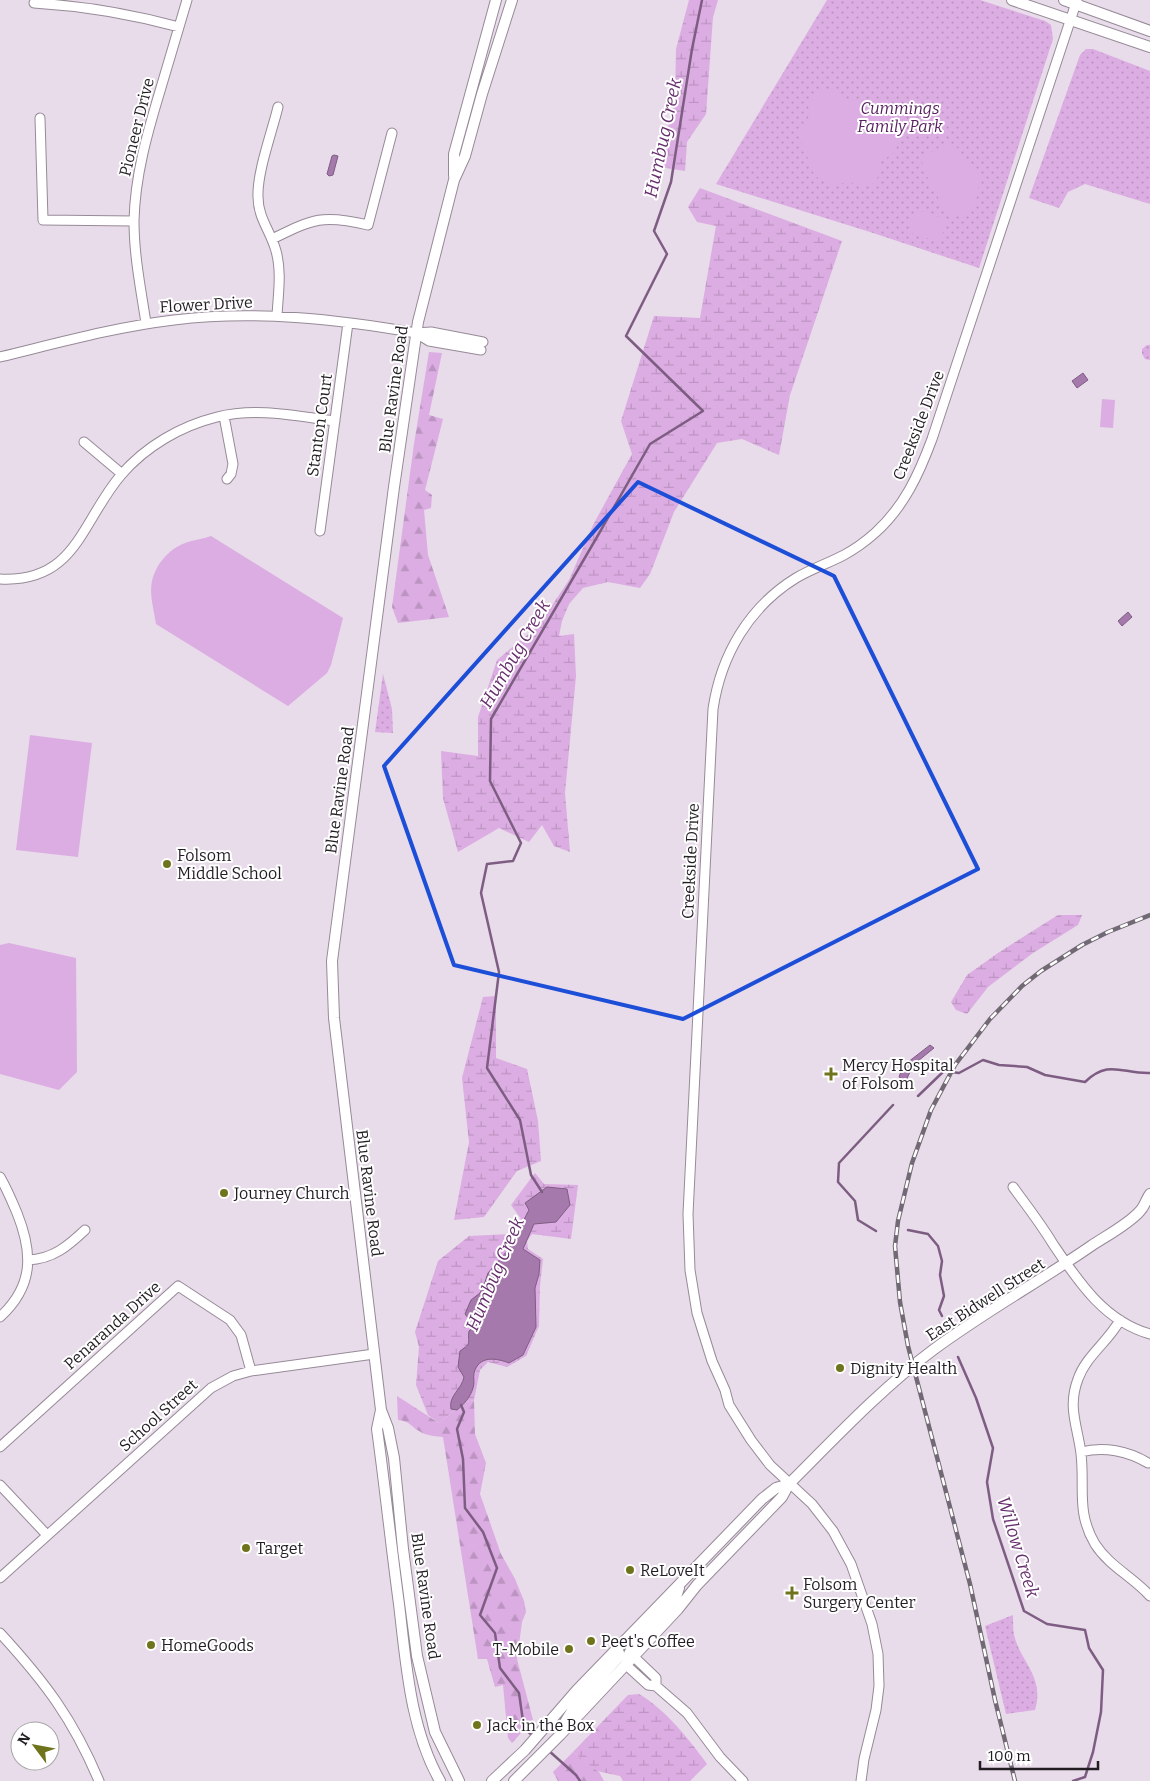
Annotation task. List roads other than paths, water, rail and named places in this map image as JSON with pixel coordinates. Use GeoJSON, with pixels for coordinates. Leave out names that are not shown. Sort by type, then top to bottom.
{"type":"FeatureCollection","features":[{"type":"Feature","properties":{"kind":"main road","name":"Blue Ravine Road"},"geometry":{"type":"LineString","coordinates":[[454,180],[454,154],[496,0]]}},
{"type":"Feature","properties":{"kind":"main road","name":"Blue Ravine Road"},"geometry":{"type":"LineString","coordinates":[[459,1781],[435,1732],[418,1656],[392,1450],[388,1428],[381,1410],[374,1354],[334,1018],[332,961],[416,333],[454,180],[466,156],[482,94],[512,0]]}},
{"type":"Feature","properties":{"kind":"main road"},"geometry":{"type":"LineString","coordinates":[[1012,0],[1150,47]]}},
{"type":"Feature","properties":{"kind":"main road"},"geometry":{"type":"LineString","coordinates":[[1064,0],[1076,2],[1150,31]]}},
{"type":"Feature","properties":{"kind":"main road","name":"East Bidwell Street"},"geometry":{"type":"LineString","coordinates":[[514,1781],[557,1738],[678,1609],[697,1585],[782,1497],[789,1484],[854,1420],[933,1350],[1146,1209],[1150,1194]]}},
{"type":"Feature","properties":{"kind":"main road","name":"Blue Ravine Road"},"geometry":{"type":"LineString","coordinates":[[381,1410],[377,1429],[407,1674],[418,1724],[440,1781]]}},
{"type":"Feature","properties":{"kind":"main road"},"geometry":{"type":"LineString","coordinates":[[380,1451],[386,1453],[391,1488],[398,1499]]}},
{"type":"Feature","properties":{"kind":"main road","name":"East Bidwell Street"},"geometry":{"type":"LineString","coordinates":[[492,1781],[525,1750],[577,1690],[762,1499],[776,1488],[789,1484]]}},
{"type":"Feature","properties":{"kind":"main road"},"geometry":{"type":"LineString","coordinates":[[625,1664],[633,1646],[674,1603],[681,1583]]}},
{"type":"Feature","properties":{"kind":"main road"},"geometry":{"type":"LineString","coordinates":[[403,1640],[409,1648],[412,1667],[422,1677]]}},
{"type":"Feature","properties":{"kind":"main road"},"geometry":{"type":"LineString","coordinates":[[557,1738],[577,1703],[619,1657],[617,1649]]}},
{"type":"Feature","properties":{"kind":"street","name":"Pioneer Drive"},"geometry":{"type":"LineString","coordinates":[[146,323],[137,263],[134,221],[138,175],[144,148],[187,0]]}},
{"type":"Feature","properties":{"kind":"street","name":"Creekside Drive"},"geometry":{"type":"LineString","coordinates":[[861,1781],[864,1759],[875,1717],[879,1686],[878,1654],[875,1636],[850,1564],[842,1545],[822,1516],[777,1473],[751,1440],[729,1406],[702,1332],[694,1301],[690,1270],[688,1214],[711,741],[715,697],[719,678],[728,655],[743,628],[764,604],[777,591],[797,578],[845,555],[875,533],[901,505],[913,486],[932,439],[1076,2]]}},
{"type":"Feature","properties":{"kind":"street"},"geometry":{"type":"LineString","coordinates":[[34,3],[106,10],[179,27]]}},
{"type":"Feature","properties":{"kind":"street"},"geometry":{"type":"LineString","coordinates":[[277,316],[279,267],[272,240],[260,212],[258,189],[278,107]]}},
{"type":"Feature","properties":{"kind":"street"},"geometry":{"type":"LineString","coordinates":[[40,118],[43,220],[134,221]]}},
{"type":"Feature","properties":{"kind":"street"},"geometry":{"type":"LineString","coordinates":[[272,240],[301,226],[322,219],[345,219],[368,225],[392,133]]}},
{"type":"Feature","properties":{"kind":"street","name":"Flower Drive"},"geometry":{"type":"LineString","coordinates":[[0,357],[109,330],[146,323],[210,316],[277,316],[348,323],[416,333],[431,332],[482,346]]}},
{"type":"Feature","properties":{"kind":"street","name":"Stanton Court"},"geometry":{"type":"LineString","coordinates":[[320,530],[348,323]]}},
{"type":"Feature","properties":{"kind":"street"},"geometry":{"type":"LineString","coordinates":[[0,579],[17,580],[32,577],[46,572],[59,564],[74,546],[122,474],[164,438],[198,422],[224,416],[260,412],[335,421]]}},
{"type":"Feature","properties":{"kind":"street"},"geometry":{"type":"LineString","coordinates":[[224,416],[233,464],[231,474],[227,479]]}},
{"type":"Feature","properties":{"kind":"street"},"geometry":{"type":"LineString","coordinates":[[84,442],[122,474]]}},
{"type":"Feature","properties":{"kind":"street"},"geometry":{"type":"LineString","coordinates":[[0,1177],[25,1234],[28,1260],[27,1272],[19,1293],[13,1303],[0,1316]]}},
{"type":"Feature","properties":{"kind":"street"},"geometry":{"type":"LineString","coordinates":[[1014,1187],[1086,1291],[1120,1320],[1150,1334]]}},
{"type":"Feature","properties":{"kind":"street"},"geometry":{"type":"LineString","coordinates":[[28,1260],[48,1257],[60,1252],[86,1230]]}},
{"type":"Feature","properties":{"kind":"street","name":"Penaranda Drive"},"geometry":{"type":"LineString","coordinates":[[0,1447],[178,1286],[230,1320],[241,1336],[251,1371]]}},
{"type":"Feature","properties":{"kind":"street"},"geometry":{"type":"LineString","coordinates":[[1120,1320],[1109,1337],[1088,1359],[1076,1384],[1073,1413],[1081,1452],[1082,1505],[1088,1531],[1095,1543],[1107,1559],[1150,1596]]}},
{"type":"Feature","properties":{"kind":"street","name":"School Street"},"geometry":{"type":"LineString","coordinates":[[0,1578],[202,1395],[222,1382],[251,1371],[374,1354]]}},
{"type":"Feature","properties":{"kind":"street"},"geometry":{"type":"LineString","coordinates":[[1081,1452],[1093,1450],[1118,1451],[1136,1456],[1148,1463]]}},
{"type":"Feature","properties":{"kind":"street"},"geometry":{"type":"LineString","coordinates":[[0,1485],[48,1535]]}},
{"type":"Feature","properties":{"kind":"street"},"geometry":{"type":"LineString","coordinates":[[0,1633],[36,1673],[61,1707],[78,1736],[99,1781]]}},
{"type":"Feature","properties":{"kind":"street"},"geometry":{"type":"LineString","coordinates":[[633,1656],[656,1678],[656,1686]]}},
{"type":"Feature","properties":{"kind":"street"},"geometry":{"type":"LineString","coordinates":[[625,1664],[648,1685],[656,1686],[687,1713],[720,1756],[743,1781]]}},
{"type":"Feature","properties":{"kind":"water"},"geometry":{"type":"Polygon","coordinates":[[[332,156],[338,156],[333,175],[329,176],[327,174],[332,156]]]}},
{"type":"Feature","properties":{"kind":"water"},"geometry":{"type":"Polygon","coordinates":[[[1083,373],[1088,380],[1077,388],[1072,381],[1083,373]]]}},
{"type":"Feature","properties":{"kind":"water"},"geometry":{"type":"Polygon","coordinates":[[[1128,612],[1132,617],[1122,626],[1118,621],[1128,612]]]}},
{"type":"Feature","properties":{"kind":"water"},"geometry":{"type":"Polygon","coordinates":[[[930,1045],[934,1048],[913,1065],[906,1081],[899,1077],[903,1066],[930,1045]]]}},
{"type":"Feature","properties":{"kind":"water"},"geometry":{"type":"Polygon","coordinates":[[[547,1187],[567,1189],[570,1205],[556,1222],[534,1224],[523,1249],[540,1260],[535,1288],[536,1327],[523,1355],[509,1363],[488,1359],[480,1363],[474,1373],[472,1392],[457,1410],[451,1409],[451,1400],[464,1377],[458,1367],[460,1351],[467,1346],[469,1331],[477,1324],[478,1320],[469,1319],[465,1314],[471,1300],[480,1293],[488,1273],[508,1250],[529,1210],[525,1203],[547,1187]]]}},
{"type":"Feature","properties":{"kind":"waterway","name":"Humbug Creek"},"geometry":{"type":"LineString","coordinates":[[542,1192],[531,1175],[520,1120],[487,1068],[499,972],[481,893],[487,864],[513,861],[521,843],[490,781],[491,719],[650,444],[703,411],[626,336],[667,254],[654,231],[671,182],[692,49],[702,0]]}},
{"type":"Feature","properties":{"kind":"waterway","name":"Willow Creek"},"geometry":{"type":"LineString","coordinates":[[918,1096],[944,1071],[959,1073],[983,1060],[999,1065],[1027,1067],[1045,1075],[1085,1082],[1101,1071],[1109,1069],[1150,1073]]}},
{"type":"Feature","properties":{"kind":"waterway","name":"Willow Creek"},"geometry":{"type":"LineString","coordinates":[[876,1231],[858,1220],[855,1201],[838,1182],[839,1163],[893,1105]]}},
{"type":"Feature","properties":{"kind":"waterway","name":"Willow Creek"},"geometry":{"type":"LineString","coordinates":[[908,1230],[928,1234],[938,1246],[942,1261],[940,1275],[944,1296],[939,1310],[942,1316]]}},
{"type":"Feature","properties":{"kind":"waterway","name":"Willow Creek"},"geometry":{"type":"LineString","coordinates":[[958,1357],[976,1398],[993,1448],[987,1482],[993,1519],[1024,1611],[1047,1624],[1085,1630],[1089,1648],[1103,1670],[1101,1712],[1093,1752],[1085,1777],[1073,1781]]}},
{"type":"Feature","properties":{"kind":"waterway","name":"Humbug Creek"},"geometry":{"type":"LineString","coordinates":[[461,1405],[464,1412],[457,1429],[463,1459],[465,1508],[483,1532],[497,1568],[480,1615],[495,1633],[500,1668],[519,1693],[524,1728],[533,1736]]}},
{"type":"Feature","properties":{"kind":"waterway","name":"Humbug Creek"},"geometry":{"type":"LineString","coordinates":[[548,1750],[576,1775],[580,1781]]}},
{"type":"Feature","properties":{"kind":"railway"},"geometry":{"type":"LineString","coordinates":[[1015,1781],[970,1584],[908,1346],[900,1302],[895,1246],[898,1221],[912,1163],[931,1110],[955,1065],[990,1019],[1022,986],[1041,971],[1082,945],[1150,915]]}},
{"type":"Feature","properties":{"kind":"place","name":"Folsom Middle School"},"geometry":{"type":"Point","coordinates":[167,864]}},
{"type":"Feature","properties":{"kind":"place","name":"Mercy Hospital of Folsom"},"geometry":{"type":"Point","coordinates":[831,1074]}},
{"type":"Feature","properties":{"kind":"place","name":"Journey Church"},"geometry":{"type":"Point","coordinates":[224,1193]}},
{"type":"Feature","properties":{"kind":"place","name":"Dignity Health"},"geometry":{"type":"Point","coordinates":[840,1368]}},
{"type":"Feature","properties":{"kind":"place","name":"Target"},"geometry":{"type":"Point","coordinates":[246,1548]}},
{"type":"Feature","properties":{"kind":"place","name":"ReLoveIt"},"geometry":{"type":"Point","coordinates":[630,1570]}},
{"type":"Feature","properties":{"kind":"place","name":"Folsom Surgery Center"},"geometry":{"type":"Point","coordinates":[792,1593]}},
{"type":"Feature","properties":{"kind":"place","name":"Peet's Coffee"},"geometry":{"type":"Point","coordinates":[591,1641]}},
{"type":"Feature","properties":{"kind":"place","name":"HomeGoods"},"geometry":{"type":"Point","coordinates":[151,1645]}},
{"type":"Feature","properties":{"kind":"place","name":"T-Mobile"},"geometry":{"type":"Point","coordinates":[569,1649]}},
{"type":"Feature","properties":{"kind":"place","name":"Jack in the Box"},"geometry":{"type":"Point","coordinates":[477,1725]}},
{"type":"Feature","properties":{"kind":"park label","name":"Cummings Family Park"},"geometry":{"type":"Point","coordinates":[900,117]}}]}
